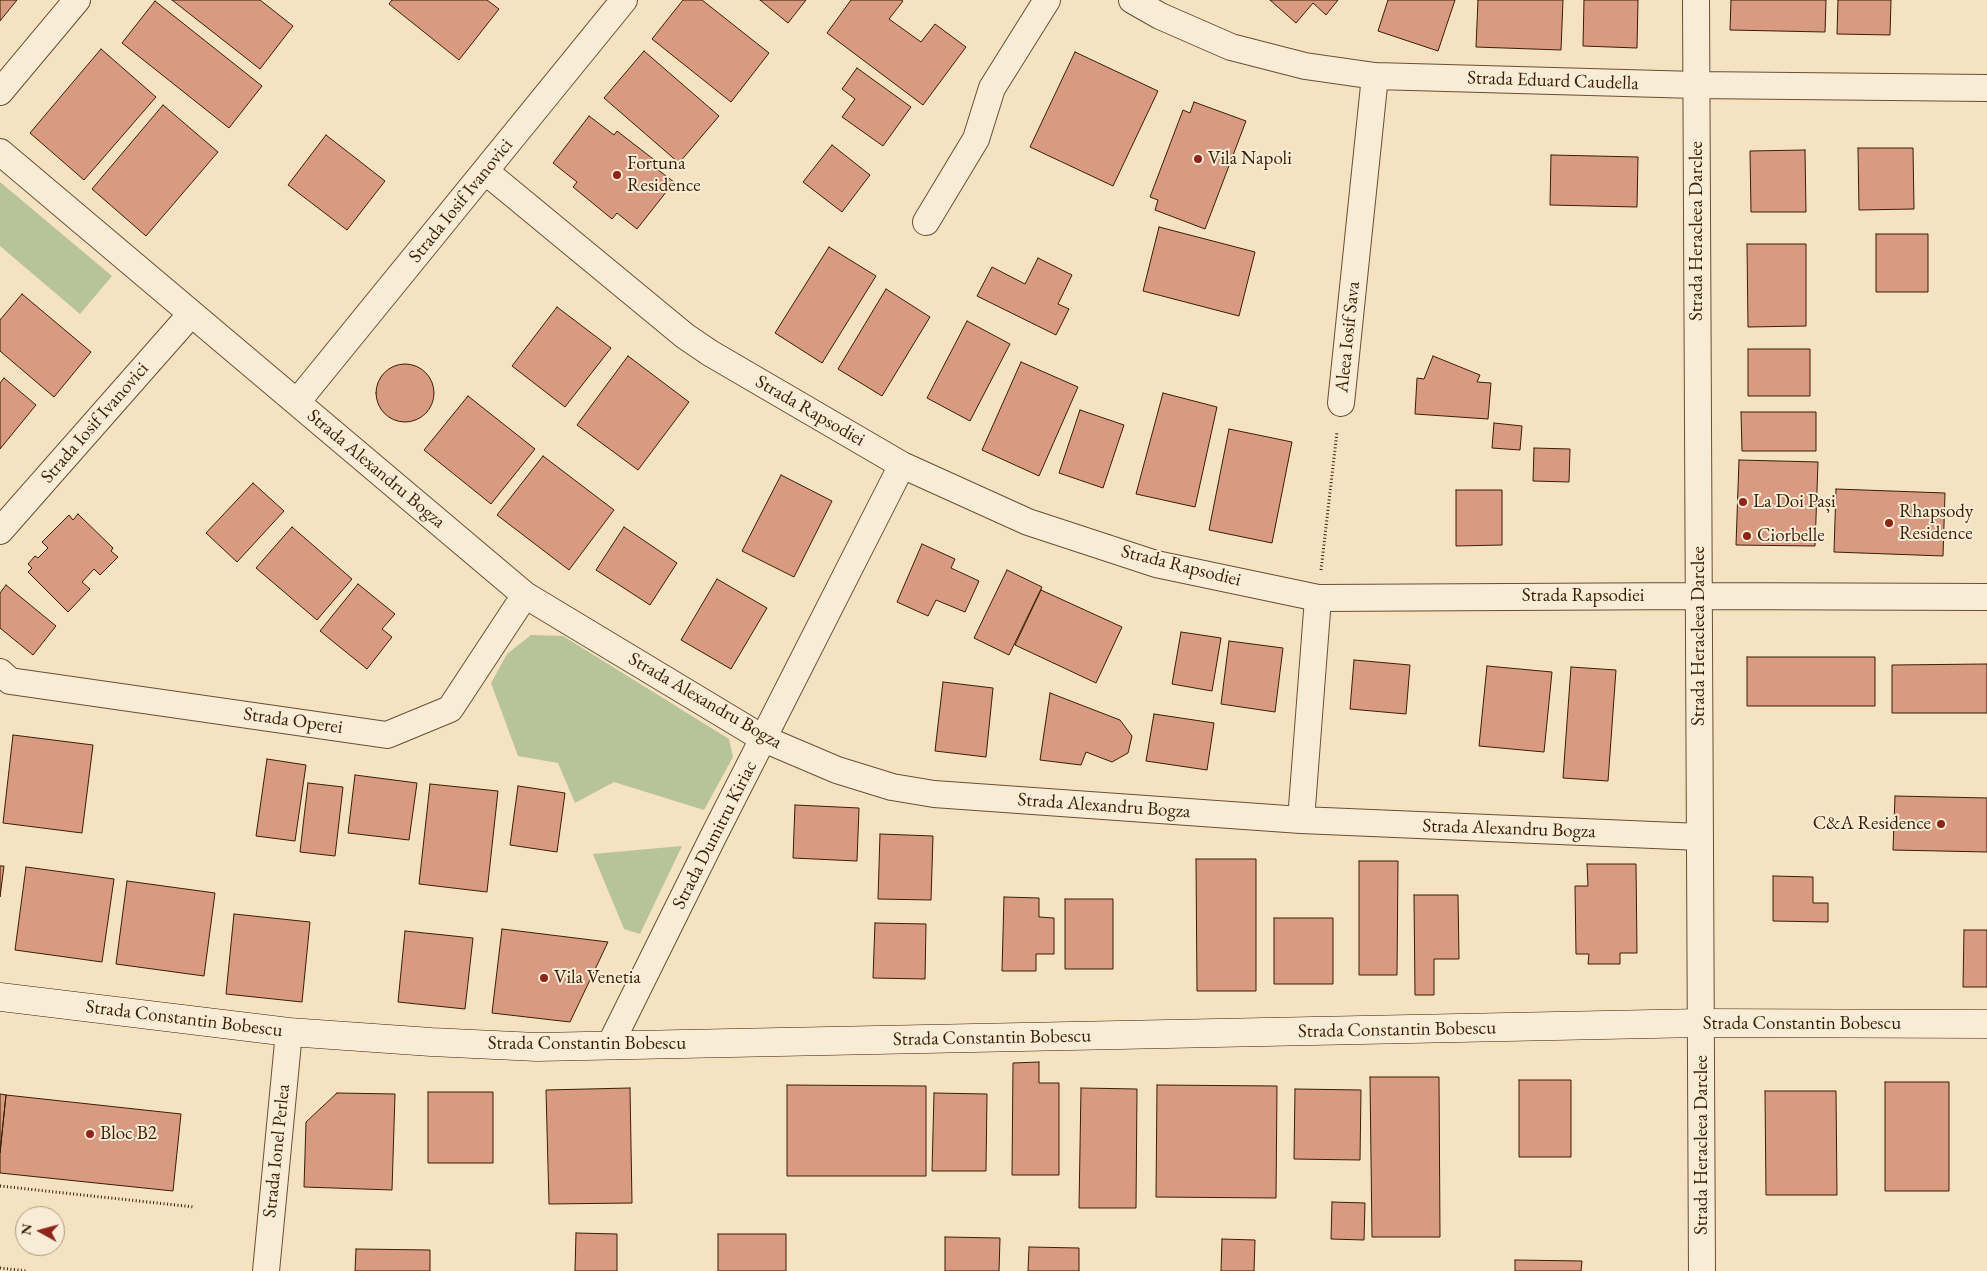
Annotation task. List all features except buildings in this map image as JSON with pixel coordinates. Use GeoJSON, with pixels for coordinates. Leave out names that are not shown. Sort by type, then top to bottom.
{"type":"FeatureCollection","features":[{"type":"Feature","properties":{"kind":"street"},"geometry":{"type":"LineString","coordinates":[[0,92],[77,0]]}},
{"type":"Feature","properties":{"kind":"street","name":"Strada Iosif Ivanovici"},"geometry":{"type":"LineString","coordinates":[[297,402],[624,0]]}},
{"type":"Feature","properties":{"kind":"street"},"geometry":{"type":"LineString","coordinates":[[926,222],[976,140],[992,88],[1048,0]]}},
{"type":"Feature","properties":{"kind":"street","name":"Strada Eduard Caudella"},"geometry":{"type":"LineString","coordinates":[[1132,0],[1160,16],[1231,47],[1305,66],[1375,76],[1696,84],[1987,88]]}},
{"type":"Feature","properties":{"kind":"street","name":"Strada Heracleea Darclee"},"geometry":{"type":"LineString","coordinates":[[1696,0],[1702,1271]]}},
{"type":"Feature","properties":{"kind":"street","name":"Aleea Iosif Sava"},"geometry":{"type":"LineString","coordinates":[[1340,403],[1375,76]]}},
{"type":"Feature","properties":{"kind":"street","name":"Strada Alexandru Bogza"},"geometry":{"type":"LineString","coordinates":[[0,152],[525,595],[764,738],[837,770],[892,787],[934,794],[1301,820],[1700,837]]}},
{"type":"Feature","properties":{"kind":"street","name":"Strada Rapsodiei"},"geometry":{"type":"LineString","coordinates":[[485,171],[685,336],[710,353],[902,465],[1028,522],[1156,564],[1318,598],[1987,597]]}},
{"type":"Feature","properties":{"kind":"street","name":"Strada Iosif Ivanovici"},"geometry":{"type":"LineString","coordinates":[[0,531],[191,314]]}},
{"type":"Feature","properties":{"kind":"street","name":"Strada Dumitru Kiriac"},"geometry":{"type":"LineString","coordinates":[[610,1045],[902,465]]}},
{"type":"Feature","properties":{"kind":"street","name":"Strada Operei"},"geometry":{"type":"LineString","coordinates":[[0,672],[10,681],[387,734],[450,709],[525,595]]}},
{"type":"Feature","properties":{"kind":"street"},"geometry":{"type":"LineString","coordinates":[[1301,820],[1318,598]]}},
{"type":"Feature","properties":{"kind":"street","name":"Strada Constantin Bobescu"},"geometry":{"type":"LineString","coordinates":[[0,997],[289,1032],[537,1047],[1701,1024],[1987,1024]]}},
{"type":"Feature","properties":{"kind":"street","name":"Strada Ionel Perlea"},"geometry":{"type":"LineString","coordinates":[[266,1271],[289,1032]]}},
{"type":"Feature","properties":{"kind":"path","name":"Aleea Iosif Sava"},"geometry":{"type":"LineString","coordinates":[[1318,598],[1340,403]]}},
{"type":"Feature","properties":{"kind":"path"},"geometry":{"type":"LineString","coordinates":[[0,1186],[194,1207]]}},
{"type":"Feature","properties":{"kind":"path"},"geometry":{"type":"LineString","coordinates":[[0,1268],[27,1271]]}},
{"type":"Feature","properties":{"kind":"green space"},"geometry":{"type":"Polygon","coordinates":[[[0,182],[112,276],[80,314],[0,246],[0,182]]]}},
{"type":"Feature","properties":{"kind":"green space"},"geometry":{"type":"Polygon","coordinates":[[[531,635],[563,636],[729,739],[733,757],[704,810],[614,782],[575,803],[558,763],[518,756],[491,683],[507,654],[531,635]]]}},
{"type":"Feature","properties":{"kind":"green space"},"geometry":{"type":"Polygon","coordinates":[[[682,846],[640,934],[624,929],[593,854],[682,846]]]}},
{"type":"Feature","properties":{"kind":"place","name":"Vila Napoli"},"geometry":{"type":"Point","coordinates":[1198,159]}},
{"type":"Feature","properties":{"kind":"place","name":"Fortuna Residence"},"geometry":{"type":"Point","coordinates":[617,175]}},
{"type":"Feature","properties":{"kind":"place","name":"La Doi Pași"},"geometry":{"type":"Point","coordinates":[1743,502]}},
{"type":"Feature","properties":{"kind":"place","name":"Rhapsody Residence"},"geometry":{"type":"Point","coordinates":[1889,523]}},
{"type":"Feature","properties":{"kind":"place","name":"Ciorbelle"},"geometry":{"type":"Point","coordinates":[1747,536]}},
{"type":"Feature","properties":{"kind":"place","name":"C&A Residence"},"geometry":{"type":"Point","coordinates":[1941,824]}},
{"type":"Feature","properties":{"kind":"place","name":"Vila Venetia"},"geometry":{"type":"Point","coordinates":[544,978]}},
{"type":"Feature","properties":{"kind":"place","name":"Bloc B2"},"geometry":{"type":"Point","coordinates":[90,1134]}}]}
